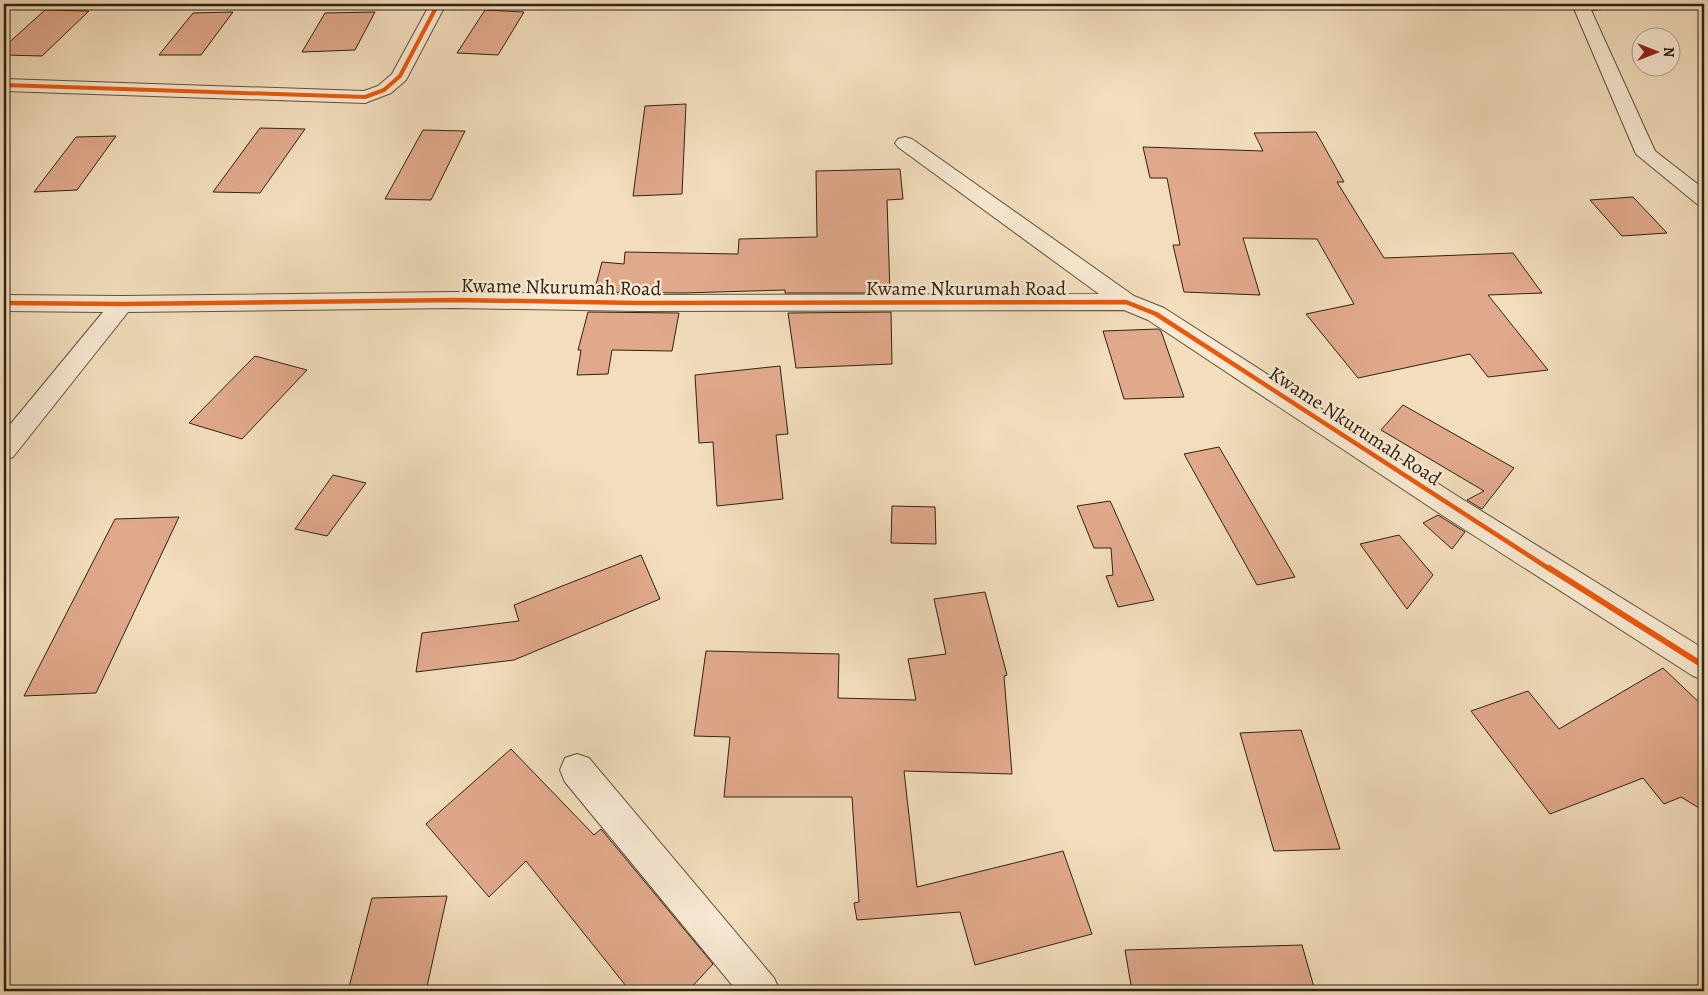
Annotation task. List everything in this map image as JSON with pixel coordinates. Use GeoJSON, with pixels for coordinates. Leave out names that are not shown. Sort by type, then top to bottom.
{"type":"FeatureCollection","features":[{"type":"Feature","properties":{"kind":"street"},"geometry":{"type":"LineString","coordinates":[[4,84],[365,96],[379,93],[392,86],[400,76],[438,4]]}},
{"type":"Feature","properties":{"kind":"street"},"geometry":{"type":"LineString","coordinates":[[1612,4],[1580,5],[1646,154],[1704,199]]}},
{"type":"Feature","properties":{"kind":"street"},"geometry":{"type":"LineString","coordinates":[[905,143],[1126,302]]}},
{"type":"Feature","properties":{"kind":"street","name":"Kwame Nkurumah Road"},"geometry":{"type":"LineString","coordinates":[[4,304],[455,300],[639,303],[1126,302],[1156,314],[1452,507],[1704,666]]}},
{"type":"Feature","properties":{"kind":"street"},"geometry":{"type":"LineString","coordinates":[[4,450],[122,304]]}},
{"type":"Feature","properties":{"kind":"street"},"geometry":{"type":"LineString","coordinates":[[577,770],[761,991]]}},
{"type":"Feature","properties":{"kind":"building"},"geometry":{"type":"Polygon","coordinates":[[[45,10],[89,11],[42,56],[4,55],[4,47],[45,10]]]}},
{"type":"Feature","properties":{"kind":"building"},"geometry":{"type":"Polygon","coordinates":[[[485,10],[524,12],[498,55],[457,53],[485,10]]]}},
{"type":"Feature","properties":{"kind":"building"},"geometry":{"type":"Polygon","coordinates":[[[233,12],[201,55],[159,55],[193,13],[233,12]]]}},
{"type":"Feature","properties":{"kind":"building"},"geometry":{"type":"Polygon","coordinates":[[[375,12],[355,50],[302,52],[325,13],[375,12]]]}},
{"type":"Feature","properties":{"kind":"building"},"geometry":{"type":"Polygon","coordinates":[[[686,104],[682,194],[633,196],[645,106],[686,104]]]}},
{"type":"Feature","properties":{"kind":"building"},"geometry":{"type":"Polygon","coordinates":[[[260,128],[305,129],[260,193],[213,192],[260,128]]]}},
{"type":"Feature","properties":{"kind":"building"},"geometry":{"type":"Polygon","coordinates":[[[423,130],[465,131],[431,200],[385,199],[423,130]]]}},
{"type":"Feature","properties":{"kind":"building"},"geometry":{"type":"Polygon","coordinates":[[[1316,132],[1344,182],[1337,182],[1384,258],[1513,253],[1542,293],[1488,295],[1548,370],[1488,377],[1470,354],[1358,378],[1306,314],[1354,304],[1317,239],[1243,238],[1260,295],[1184,292],[1173,245],[1180,245],[1167,178],[1150,178],[1143,147],[1263,151],[1254,133],[1316,132]]]}},
{"type":"Feature","properties":{"kind":"building"},"geometry":{"type":"Polygon","coordinates":[[[116,136],[77,190],[34,192],[76,137],[116,136]]]}},
{"type":"Feature","properties":{"kind":"building"},"geometry":{"type":"Polygon","coordinates":[[[900,169],[903,199],[887,200],[890,293],[785,293],[785,290],[683,293],[594,292],[602,262],[624,264],[625,252],[738,254],[739,239],[817,237],[816,171],[900,169]]]}},
{"type":"Feature","properties":{"kind":"building"},"geometry":{"type":"Polygon","coordinates":[[[1633,197],[1667,233],[1622,236],[1590,200],[1633,197]]]}},
{"type":"Feature","properties":{"kind":"building"},"geometry":{"type":"Polygon","coordinates":[[[588,312],[679,313],[672,351],[612,350],[608,374],[577,375],[581,350],[578,350],[588,312]]]}},
{"type":"Feature","properties":{"kind":"building"},"geometry":{"type":"Polygon","coordinates":[[[891,312],[892,364],[796,368],[788,313],[891,312]]]}},
{"type":"Feature","properties":{"kind":"building"},"geometry":{"type":"Polygon","coordinates":[[[1158,329],[1161,331],[1184,397],[1124,399],[1103,331],[1158,329]]]}},
{"type":"Feature","properties":{"kind":"building"},"geometry":{"type":"Polygon","coordinates":[[[255,356],[307,370],[242,439],[189,423],[255,356]]]}},
{"type":"Feature","properties":{"kind":"building"},"geometry":{"type":"Polygon","coordinates":[[[780,366],[788,434],[776,435],[783,499],[717,506],[713,442],[699,443],[695,375],[780,366]]]}},
{"type":"Feature","properties":{"kind":"building"},"geometry":{"type":"Polygon","coordinates":[[[1403,405],[1514,468],[1482,509],[1467,500],[1484,491],[1381,430],[1403,405]]]}},
{"type":"Feature","properties":{"kind":"building"},"geometry":{"type":"Polygon","coordinates":[[[1219,447],[1295,577],[1257,585],[1184,454],[1219,447]]]}},
{"type":"Feature","properties":{"kind":"building"},"geometry":{"type":"Polygon","coordinates":[[[333,475],[366,483],[327,536],[295,529],[333,475]]]}},
{"type":"Feature","properties":{"kind":"building"},"geometry":{"type":"Polygon","coordinates":[[[1110,501],[1154,600],[1118,607],[1106,576],[1113,575],[1111,548],[1094,548],[1077,506],[1110,501]]]}},
{"type":"Feature","properties":{"kind":"building"},"geometry":{"type":"Polygon","coordinates":[[[892,506],[935,507],[936,544],[891,543],[892,506]]]}},
{"type":"Feature","properties":{"kind":"building"},"geometry":{"type":"Polygon","coordinates":[[[1438,515],[1465,532],[1452,549],[1423,523],[1438,515]]]}},
{"type":"Feature","properties":{"kind":"building"},"geometry":{"type":"Polygon","coordinates":[[[179,517],[96,693],[24,696],[115,519],[179,517]]]}},
{"type":"Feature","properties":{"kind":"building"},"geometry":{"type":"Polygon","coordinates":[[[1399,535],[1433,575],[1407,609],[1360,544],[1399,535]]]}},
{"type":"Feature","properties":{"kind":"building"},"geometry":{"type":"Polygon","coordinates":[[[641,555],[660,599],[514,660],[416,672],[422,633],[519,621],[514,605],[641,555]]]}},
{"type":"Feature","properties":{"kind":"building"},"geometry":{"type":"Polygon","coordinates":[[[985,592],[1007,675],[1004,676],[1012,774],[904,771],[917,887],[1063,851],[1092,934],[975,965],[960,912],[857,920],[854,903],[859,902],[852,797],[724,797],[730,737],[694,736],[706,651],[839,654],[838,698],[916,700],[908,659],[946,654],[934,599],[985,592]]]}},
{"type":"Feature","properties":{"kind":"building"},"geometry":{"type":"Polygon","coordinates":[[[1663,668],[1704,707],[1704,811],[1681,797],[1664,804],[1643,778],[1550,814],[1471,711],[1528,691],[1559,729],[1663,668]]]}},
{"type":"Feature","properties":{"kind":"building"},"geometry":{"type":"Polygon","coordinates":[[[1301,730],[1340,849],[1274,851],[1240,733],[1301,730]]]}},
{"type":"Feature","properties":{"kind":"building"},"geometry":{"type":"Polygon","coordinates":[[[511,749],[594,835],[601,829],[713,964],[688,991],[630,991],[526,861],[489,897],[426,824],[511,749]]]}},
{"type":"Feature","properties":{"kind":"building"},"geometry":{"type":"Polygon","coordinates":[[[447,896],[426,991],[348,991],[372,898],[447,896]]]}},
{"type":"Feature","properties":{"kind":"building"},"geometry":{"type":"Polygon","coordinates":[[[1302,945],[1315,991],[1132,991],[1125,950],[1302,945]]]}},
{"type":"Feature","properties":{"kind":"cycle path"},"geometry":{"type":"LineString","coordinates":[[4,85],[365,97],[384,90],[400,76],[438,4]]}},
{"type":"Feature","properties":{"kind":"cycle path"},"geometry":{"type":"LineString","coordinates":[[4,303],[122,304],[455,300],[639,303],[1126,302],[1156,314],[1452,507],[1704,666]]}}]}
